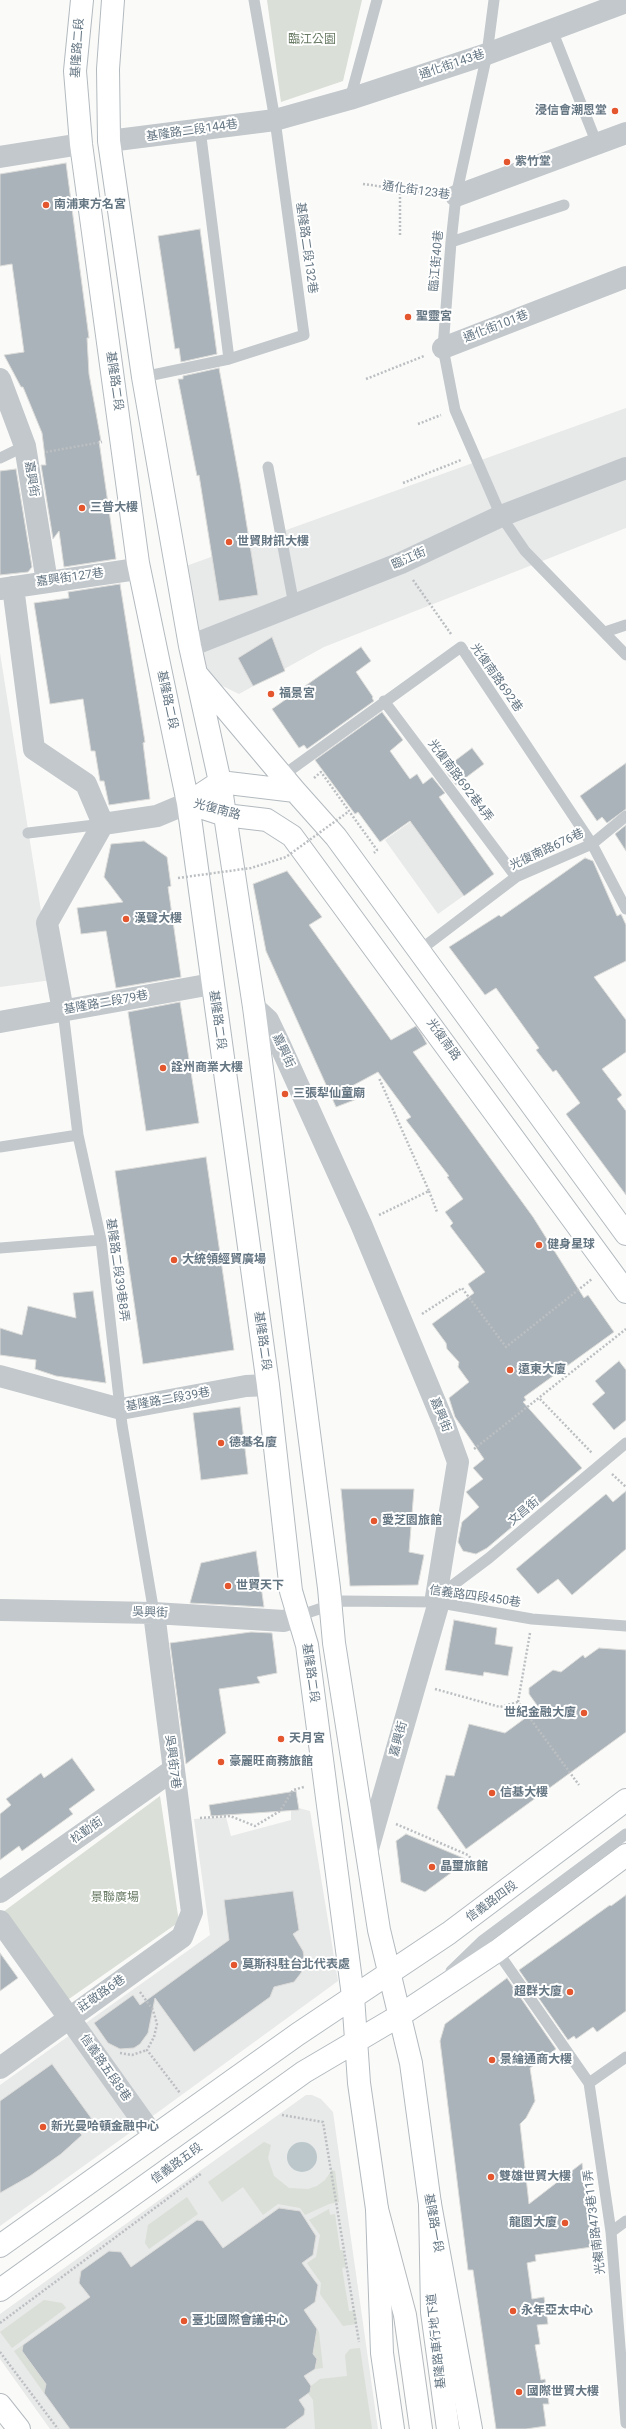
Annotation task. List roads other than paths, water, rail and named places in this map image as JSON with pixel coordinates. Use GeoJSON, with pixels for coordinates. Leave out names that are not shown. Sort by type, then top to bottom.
{"type":"FeatureCollection","features":[{"type":"Feature","properties":{"kind":"main road","name":"基隆路二段"},"geometry":{"type":"LineString","coordinates":[[82,0],[74,72],[81,144],[138,564],[188,803],[268,1384],[291,1591],[307,1645],[353,1996],[356,2042]]}},
{"type":"Feature","properties":{"kind":"main road"},"geometry":{"type":"LineString","coordinates":[[113,0],[108,69],[109,141],[143,377],[190,646],[220,782],[254,1007],[331,1606],[334,1643],[368,1849],[379,1930],[399,2016]]}},
{"type":"Feature","properties":{"kind":"main road"},"geometry":{"type":"LineString","coordinates":[[197,675],[288,784],[336,836],[625,1232]]}},
{"type":"Feature","properties":{"kind":"main road"},"geometry":{"type":"LineString","coordinates":[[220,782],[288,784]]}},
{"type":"Feature","properties":{"kind":"main road","name":"光復南路"},"geometry":{"type":"LineString","coordinates":[[188,803],[220,782]]}},
{"type":"Feature","properties":{"kind":"main road","name":"光復南路"},"geometry":{"type":"LineString","coordinates":[[188,803],[225,815],[267,820],[292,836],[626,1292]]}},
{"type":"Feature","properties":{"kind":"main road","name":"信義路四段"},"geometry":{"type":"LineString","coordinates":[[353,1996],[389,1974],[517,1884],[626,1800]]}},
{"type":"Feature","properties":{"kind":"main road"},"geometry":{"type":"LineString","coordinates":[[421,2429],[405,2315],[377,2209],[358,2083],[356,2042],[399,2016],[497,1951],[626,1855]]}},
{"type":"Feature","properties":{"kind":"main road"},"geometry":{"type":"LineString","coordinates":[[0,2246],[353,1996]]}},
{"type":"Feature","properties":{"kind":"main road","name":"基隆路一段"},"geometry":{"type":"LineString","coordinates":[[399,2016],[411,2063],[430,2204],[471,2429]]}},
{"type":"Feature","properties":{"kind":"main road","name":"信義路五段"},"geometry":{"type":"LineString","coordinates":[[0,2290],[304,2072],[356,2042]]}},
{"type":"Feature","properties":{"kind":"main road","name":"基隆路車行地下道"},"geometry":{"type":"LineString","coordinates":[[430,2204],[432,2312],[448,2429]]}},
{"type":"Feature","properties":{"kind":"main road"},"geometry":{"type":"LineString","coordinates":[[377,2209],[382,2353],[393,2429]]}},
{"type":"Feature","properties":{"kind":"main road"},"geometry":{"type":"LineString","coordinates":[[0,2405],[18,2429]]}},
{"type":"Feature","properties":{"kind":"street","name":"通化街143巷"},"geometry":{"type":"LineString","coordinates":[[275,120],[350,99],[487,54],[626,2]]}},
{"type":"Feature","properties":{"kind":"street","name":"基隆路二段144巷"},"geometry":{"type":"LineString","coordinates":[[109,141],[275,120]]}},
{"type":"Feature","properties":{"kind":"street","name":"通化街123巷"},"geometry":{"type":"LineString","coordinates":[[456,196],[626,133]]}},
{"type":"Feature","properties":{"kind":"street"},"geometry":{"type":"LineString","coordinates":[[0,157],[81,144]]}},
{"type":"Feature","properties":{"kind":"street","name":"通化街101巷"},"geometry":{"type":"LineString","coordinates":[[443,348],[626,276]]}},
{"type":"Feature","properties":{"kind":"street","name":"嘉興街"},"geometry":{"type":"LineString","coordinates":[[0,379],[26,451],[47,582]]}},
{"type":"Feature","properties":{"kind":"street","name":"臨江街"},"geometry":{"type":"LineString","coordinates":[[190,646],[401,563],[501,516],[626,468]]}},
{"type":"Feature","properties":{"kind":"street","name":"嘉興街127巷"},"geometry":{"type":"LineString","coordinates":[[6,588],[130,570],[138,564]]}},
{"type":"Feature","properties":{"kind":"street"},"geometry":{"type":"LineString","coordinates":[[6,588],[34,749],[86,784],[103,824]]}},
{"type":"Feature","properties":{"kind":"street"},"geometry":{"type":"LineString","coordinates":[[103,824],[157,816],[188,803]]}},
{"type":"Feature","properties":{"kind":"street"},"geometry":{"type":"LineString","coordinates":[[63,1011],[47,923],[103,824]]}},
{"type":"Feature","properties":{"kind":"street","name":"基隆路二段79巷"},"geometry":{"type":"LineString","coordinates":[[0,1022],[212,984]]}},
{"type":"Feature","properties":{"kind":"street","name":"嘉興街"},"geometry":{"type":"LineString","coordinates":[[254,1007],[268,1020],[361,1224],[445,1426],[458,1462],[438,1600],[368,1849]]}},
{"type":"Feature","properties":{"kind":"street","name":"基隆路二段39巷"},"geometry":{"type":"LineString","coordinates":[[0,1376],[121,1409],[246,1386],[268,1384]]}},
{"type":"Feature","properties":{"kind":"street","name":"吳興街"},"geometry":{"type":"LineString","coordinates":[[0,1610],[154,1613],[284,1621],[298,1616]]}},
{"type":"Feature","properties":{"kind":"street","name":"吳興街7巷"},"geometry":{"type":"LineString","coordinates":[[154,1613],[192,1912]]}},
{"type":"Feature","properties":{"kind":"street","name":"松勤街"},"geometry":{"type":"LineString","coordinates":[[0,1892],[173,1770]]}},
{"type":"Feature","properties":{"kind":"street","name":"莊敬路6巷"},"geometry":{"type":"LineString","coordinates":[[0,2068],[182,1937],[192,1912]]}},
{"type":"Feature","properties":{"kind":"street","name":"信義路五段8巷"},"geometry":{"type":"LineString","coordinates":[[0,1921],[154,2137]]}},
{"type":"Feature","properties":{"kind":"lane","name":"基隆路二段132巷"},"geometry":{"type":"LineString","coordinates":[[143,377],[229,359],[304,335],[275,120],[254,0]]}},
{"type":"Feature","properties":{"kind":"lane"},"geometry":{"type":"LineString","coordinates":[[350,99],[377,0]]}},
{"type":"Feature","properties":{"kind":"lane","name":"臨江街40巷"},"geometry":{"type":"LineString","coordinates":[[494,0],[487,54],[456,196],[451,242],[443,348],[455,410],[501,516],[525,551],[606,632],[626,655]]}},
{"type":"Feature","properties":{"kind":"lane"},"geometry":{"type":"LineString","coordinates":[[552,30],[597,144]]}},
{"type":"Feature","properties":{"kind":"lane"},"geometry":{"type":"LineString","coordinates":[[200,130],[229,359]]}},
{"type":"Feature","properties":{"kind":"lane"},"geometry":{"type":"LineString","coordinates":[[451,242],[564,205]]}},
{"type":"Feature","properties":{"kind":"lane"},"geometry":{"type":"LineString","coordinates":[[0,458],[26,451]]}},
{"type":"Feature","properties":{"kind":"lane"},"geometry":{"type":"LineString","coordinates":[[268,467],[294,605]]}},
{"type":"Feature","properties":{"kind":"lane"},"geometry":{"type":"LineString","coordinates":[[606,632],[626,625]]}},
{"type":"Feature","properties":{"kind":"lane","name":"光復南路692巷"},"geometry":{"type":"LineString","coordinates":[[288,784],[384,701],[461,647],[592,844],[626,909]]}},
{"type":"Feature","properties":{"kind":"lane","name":"光復南路692巷4弄"},"geometry":{"type":"LineString","coordinates":[[384,701],[516,877]]}},
{"type":"Feature","properties":{"kind":"lane","name":"光復南路676巷"},"geometry":{"type":"LineString","coordinates":[[420,950],[516,877],[592,844],[626,816]]}},
{"type":"Feature","properties":{"kind":"lane"},"geometry":{"type":"LineString","coordinates":[[28,832],[103,824]]}},
{"type":"Feature","properties":{"kind":"lane","name":"基隆路二段39巷8弄"},"geometry":{"type":"LineString","coordinates":[[63,1011],[78,1135],[101,1240],[122,1425],[154,1613]]}},
{"type":"Feature","properties":{"kind":"lane"},"geometry":{"type":"LineString","coordinates":[[0,1147],[78,1135]]}},
{"type":"Feature","properties":{"kind":"lane"},"geometry":{"type":"LineString","coordinates":[[0,1248],[101,1240]]}},
{"type":"Feature","properties":{"kind":"lane","name":"文昌街"},"geometry":{"type":"LineString","coordinates":[[438,1600],[626,1444]]}},
{"type":"Feature","properties":{"kind":"lane","name":"信義路四段450巷"},"geometry":{"type":"LineString","coordinates":[[298,1616],[343,1601],[438,1600],[532,1618],[626,1626]]}},
{"type":"Feature","properties":{"kind":"lane"},"geometry":{"type":"LineString","coordinates":[[399,2016],[441,1981],[482,1941],[626,1834]]}},
{"type":"Feature","properties":{"kind":"lane","name":"光複南路473巷11弄"},"geometry":{"type":"LineString","coordinates":[[497,1951],[589,2083],[611,2232],[626,2423]]}},
{"type":"Feature","properties":{"kind":"lane"},"geometry":{"type":"LineString","coordinates":[[589,2083],[626,2057]]}},
{"type":"Feature","properties":{"kind":"lane"},"geometry":{"type":"LineString","coordinates":[[611,2232],[626,2221]]}},
{"type":"Feature","properties":{"kind":"place","name":"浸信會潮恩堂"},"geometry":{"type":"Point","coordinates":[615,111]}},
{"type":"Feature","properties":{"kind":"place","name":"紫竹堂"},"geometry":{"type":"Point","coordinates":[507,162]}},
{"type":"Feature","properties":{"kind":"place","name":"南浦東方名宮"},"geometry":{"type":"Point","coordinates":[46,205]}},
{"type":"Feature","properties":{"kind":"place","name":"聖靈宮"},"geometry":{"type":"Point","coordinates":[408,317]}},
{"type":"Feature","properties":{"kind":"place","name":"三普大樓"},"geometry":{"type":"Point","coordinates":[82,508]}},
{"type":"Feature","properties":{"kind":"place","name":"世貿財訊大樓"},"geometry":{"type":"Point","coordinates":[229,542]}},
{"type":"Feature","properties":{"kind":"place","name":"福景宮"},"geometry":{"type":"Point","coordinates":[271,694]}},
{"type":"Feature","properties":{"kind":"place","name":"漢聲大樓"},"geometry":{"type":"Point","coordinates":[126,919]}},
{"type":"Feature","properties":{"kind":"place","name":"詮州商業大樓"},"geometry":{"type":"Point","coordinates":[163,1068]}},
{"type":"Feature","properties":{"kind":"place","name":"三張犁仙童廟"},"geometry":{"type":"Point","coordinates":[285,1094]}},
{"type":"Feature","properties":{"kind":"place","name":"健身星球"},"geometry":{"type":"Point","coordinates":[539,1245]}},
{"type":"Feature","properties":{"kind":"place","name":"大統領經貿廣場"},"geometry":{"type":"Point","coordinates":[174,1260]}},
{"type":"Feature","properties":{"kind":"place","name":"遠東大廈"},"geometry":{"type":"Point","coordinates":[510,1370]}},
{"type":"Feature","properties":{"kind":"place","name":"德基名廈"},"geometry":{"type":"Point","coordinates":[221,1443]}},
{"type":"Feature","properties":{"kind":"place","name":"愛芝園旅館"},"geometry":{"type":"Point","coordinates":[374,1521]}},
{"type":"Feature","properties":{"kind":"place","name":"世貿天下"},"geometry":{"type":"Point","coordinates":[228,1586]}},
{"type":"Feature","properties":{"kind":"place","name":"世紀金融大廈"},"geometry":{"type":"Point","coordinates":[584,1713]}},
{"type":"Feature","properties":{"kind":"place","name":"天月宮"},"geometry":{"type":"Point","coordinates":[281,1739]}},
{"type":"Feature","properties":{"kind":"place","name":"豪麗旺商務旅館"},"geometry":{"type":"Point","coordinates":[221,1762]}},
{"type":"Feature","properties":{"kind":"place","name":"信基大樓"},"geometry":{"type":"Point","coordinates":[492,1793]}},
{"type":"Feature","properties":{"kind":"place","name":"晶璽旅館"},"geometry":{"type":"Point","coordinates":[432,1867]}},
{"type":"Feature","properties":{"kind":"place","name":"莫斯科駐台北代表處"},"geometry":{"type":"Point","coordinates":[234,1965]}},
{"type":"Feature","properties":{"kind":"place","name":"超群大廈"},"geometry":{"type":"Point","coordinates":[570,1992]}},
{"type":"Feature","properties":{"kind":"place","name":"景綸通商大樓"},"geometry":{"type":"Point","coordinates":[492,2060]}},
{"type":"Feature","properties":{"kind":"place","name":"新光曼哈頓金融中心"},"geometry":{"type":"Point","coordinates":[43,2127]}},
{"type":"Feature","properties":{"kind":"place","name":"雙雄世貿大樓"},"geometry":{"type":"Point","coordinates":[491,2177]}},
{"type":"Feature","properties":{"kind":"place","name":"龍園大廈"},"geometry":{"type":"Point","coordinates":[565,2223]}},
{"type":"Feature","properties":{"kind":"place","name":"永年亞太中心"},"geometry":{"type":"Point","coordinates":[513,2311]}},
{"type":"Feature","properties":{"kind":"place","name":"臺北國際會議中心"},"geometry":{"type":"Point","coordinates":[184,2321]}},
{"type":"Feature","properties":{"kind":"place","name":"國際世貿大樓"},"geometry":{"type":"Point","coordinates":[519,2392]}},
{"type":"Feature","properties":{"kind":"park label","name":"臨江公園"},"geometry":{"type":"Point","coordinates":[312,40]}},
{"type":"Feature","properties":{"kind":"park label","name":"景聯廣場"},"geometry":{"type":"Point","coordinates":[115,1898]}}]}
